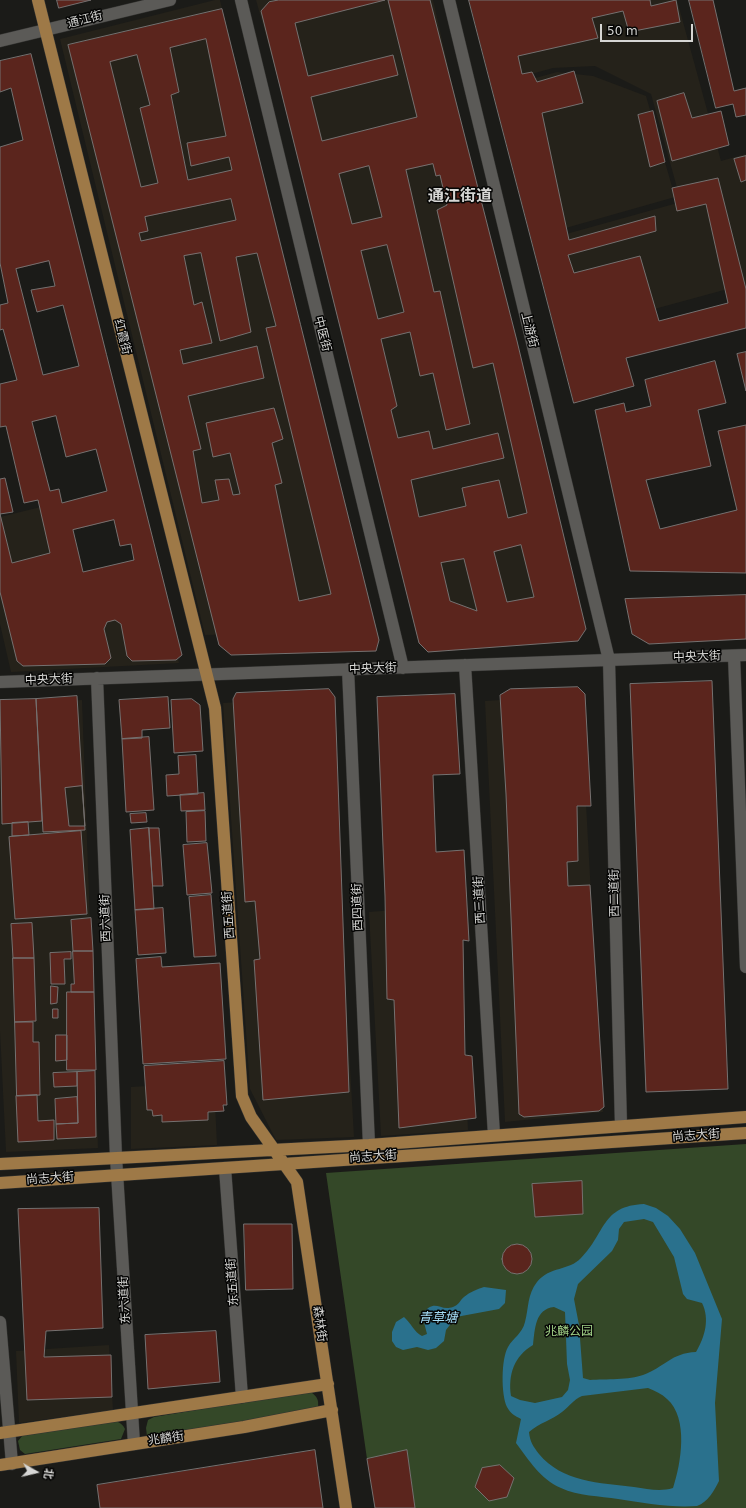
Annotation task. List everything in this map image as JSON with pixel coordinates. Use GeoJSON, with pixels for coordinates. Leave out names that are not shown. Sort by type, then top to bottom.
{"type":"FeatureCollection","features":[{"type":"Feature","properties":{"kind":"main road","name":"红霞街"},"geometry":{"type":"LineString","coordinates":[[38,0],[206,674]]}},
{"type":"Feature","properties":{"kind":"main road","name":"西五道街"},"geometry":{"type":"LineString","coordinates":[[206,674],[214,708],[242,1096],[251,1117],[272,1149]]}},
{"type":"Feature","properties":{"kind":"main road","name":"尚志大街"},"geometry":{"type":"LineString","coordinates":[[0,1164],[369,1145],[746,1117]]}},
{"type":"Feature","properties":{"kind":"main road","name":"尚志大街"},"geometry":{"type":"LineString","coordinates":[[0,1183],[746,1133]]}},
{"type":"Feature","properties":{"kind":"main road","name":"森林街"},"geometry":{"type":"LineString","coordinates":[[272,1149],[297,1182],[346,1508]]}},
{"type":"Feature","properties":{"kind":"main road"},"geometry":{"type":"LineString","coordinates":[[4,1432],[328,1384]]}},
{"type":"Feature","properties":{"kind":"main road","name":"兆麟街"},"geometry":{"type":"LineString","coordinates":[[6,1464],[244,1427],[332,1410]]}},
{"type":"Feature","properties":{"kind":"street","name":"通江街"},"geometry":{"type":"LineString","coordinates":[[0,41],[170,0]]}},
{"type":"Feature","properties":{"kind":"street","name":"中医街"},"geometry":{"type":"LineString","coordinates":[[241,0],[404,668]]}},
{"type":"Feature","properties":{"kind":"street","name":"上游街"},"geometry":{"type":"LineString","coordinates":[[449,0],[610,660]]}},
{"type":"Feature","properties":{"kind":"street","name":"中央大街"},"geometry":{"type":"LineString","coordinates":[[0,682],[740,656]]}},
{"type":"Feature","properties":{"kind":"street"},"geometry":{"type":"LineString","coordinates":[[740,656],[746,967]]}},
{"type":"Feature","properties":{"kind":"street","name":"西二道街"},"geometry":{"type":"LineString","coordinates":[[610,660],[621,1126]]}},
{"type":"Feature","properties":{"kind":"street","name":"西三道街"},"geometry":{"type":"LineString","coordinates":[[465,665],[494,1135]]}},
{"type":"Feature","properties":{"kind":"street","name":"西四道街"},"geometry":{"type":"LineString","coordinates":[[348,669],[369,1145]]}},
{"type":"Feature","properties":{"kind":"street","name":"西六道街"},"geometry":{"type":"LineString","coordinates":[[97,678],[116,1157]]}},
{"type":"Feature","properties":{"kind":"street","name":"东六道街"},"geometry":{"type":"LineString","coordinates":[[116,1157],[134,1444]]}},
{"type":"Feature","properties":{"kind":"street","name":"东五道街"},"geometry":{"type":"LineString","coordinates":[[225,1168],[242,1396]]}},
{"type":"Feature","properties":{"kind":"street"},"geometry":{"type":"LineString","coordinates":[[0,1322],[6,1464]]}},
{"type":"Feature","properties":{"kind":"shaded area"},"geometry":{"type":"Polygon","coordinates":[[[220,0],[364,631],[205,635],[60,39],[220,0]]]}},
{"type":"Feature","properties":{"kind":"shaded area"},"geometry":{"type":"Polygon","coordinates":[[[256,0],[433,0],[574,621],[430,626],[256,0]]]}},
{"type":"Feature","properties":{"kind":"shaded area"},"geometry":{"type":"Polygon","coordinates":[[[477,0],[677,0],[721,161],[746,154],[746,284],[559,335],[534,243],[681,202],[651,94],[595,66],[553,68],[499,83],[477,0]]]}},
{"type":"Feature","properties":{"kind":"shaded area"},"geometry":{"type":"Polygon","coordinates":[[[557,72],[593,76],[646,96],[675,197],[534,237],[503,87],[557,72]]]}},
{"type":"Feature","properties":{"kind":"shaded area"},"geometry":{"type":"Polygon","coordinates":[[[57,503],[84,612],[165,594],[179,663],[11,672],[0,624],[0,517],[57,503]]]}},
{"type":"Feature","properties":{"kind":"shaded area"},"geometry":{"type":"Polygon","coordinates":[[[580,695],[603,1112],[505,1122],[485,701],[580,695]]]}},
{"type":"Feature","properties":{"kind":"shaded area"},"geometry":{"type":"Polygon","coordinates":[[[329,696],[354,1137],[276,1140],[250,1089],[223,703],[329,696]]]}},
{"type":"Feature","properties":{"kind":"shaded area"},"geometry":{"type":"Polygon","coordinates":[[[82,700],[98,1148],[6,1152],[0,1031],[0,703],[82,700]]]}},
{"type":"Feature","properties":{"kind":"shaded area"},"geometry":{"type":"Polygon","coordinates":[[[457,905],[468,1130],[381,1136],[369,912],[457,905]]]}},
{"type":"Feature","properties":{"kind":"shaded area"},"geometry":{"type":"Polygon","coordinates":[[[214,1082],[217,1145],[131,1149],[131,1087],[214,1082]]]}},
{"type":"Feature","properties":{"kind":"shaded area"},"geometry":{"type":"Polygon","coordinates":[[[109,1345],[113,1410],[19,1423],[16,1351],[109,1345]]]}},
{"type":"Feature","properties":{"kind":"green space","name":"兆麟公园"},"geometry":{"type":"Polygon","coordinates":[[[746,1144],[746,1508],[415,1508],[407,1451],[367,1459],[326,1173],[746,1144]]]}},
{"type":"Feature","properties":{"kind":"green space"},"geometry":{"type":"Polygon","coordinates":[[[309,1391],[316,1396],[318,1400],[318,1408],[314,1410],[147,1436],[146,1428],[148,1420],[154,1417],[309,1391]]]}},
{"type":"Feature","properties":{"kind":"green space"},"geometry":{"type":"Polygon","coordinates":[[[107,1421],[122,1424],[125,1429],[121,1439],[25,1454],[20,1450],[18,1441],[23,1435],[107,1421]]]}},
{"type":"Feature","properties":{"kind":"water"},"geometry":{"type":"Polygon","coordinates":[[[644,1204],[656,1208],[668,1216],[680,1229],[695,1253],[722,1319],[715,1403],[719,1481],[707,1499],[697,1506],[658,1505],[575,1493],[561,1488],[547,1480],[541,1474],[516,1443],[521,1419],[510,1411],[505,1401],[503,1386],[504,1360],[508,1347],[524,1326],[531,1292],[537,1282],[548,1273],[571,1265],[581,1258],[589,1249],[612,1215],[630,1206],[644,1204]],[[644,1219],[624,1222],[619,1229],[618,1240],[612,1251],[578,1284],[574,1299],[579,1325],[583,1378],[590,1380],[638,1377],[651,1372],[680,1355],[696,1352],[702,1340],[706,1315],[702,1303],[687,1299],[683,1294],[674,1257],[653,1222],[644,1219]],[[554,1307],[543,1312],[537,1321],[533,1345],[526,1349],[517,1360],[514,1367],[510,1381],[511,1396],[520,1400],[535,1403],[562,1397],[568,1390],[570,1380],[567,1364],[565,1312],[554,1307]],[[648,1388],[582,1396],[576,1399],[558,1415],[529,1432],[532,1444],[539,1454],[548,1463],[559,1470],[582,1480],[654,1490],[673,1488],[679,1467],[681,1429],[674,1407],[667,1399],[661,1394],[648,1388]]]}},
{"type":"Feature","properties":{"kind":"water","name":"青草塘"},"geometry":{"type":"Polygon","coordinates":[[[484,1287],[506,1290],[505,1303],[499,1309],[456,1317],[446,1330],[444,1341],[436,1348],[428,1350],[417,1347],[403,1350],[396,1347],[392,1341],[392,1332],[396,1322],[404,1317],[422,1336],[427,1334],[422,1315],[426,1310],[434,1306],[444,1308],[453,1307],[469,1294],[484,1287]]]}},
{"type":"Feature","properties":{"kind":"building"},"geometry":{"type":"Polygon","coordinates":[[[57,0],[91,0],[59,8],[57,0]]]}},
{"type":"Feature","properties":{"kind":"building"},"geometry":{"type":"Polygon","coordinates":[[[279,0],[385,0],[295,23],[308,76],[393,55],[398,75],[311,97],[322,141],[417,117],[388,0],[430,0],[517,341],[586,629],[578,641],[428,652],[419,643],[261,11],[269,2],[279,0]],[[433,164],[406,170],[434,292],[440,291],[470,424],[446,430],[433,373],[420,376],[410,332],[381,339],[397,406],[391,410],[398,438],[429,431],[433,449],[498,433],[504,458],[411,480],[419,517],[466,506],[462,488],[499,480],[508,518],[527,513],[493,363],[473,368],[437,210],[447,205],[440,175],[436,176],[433,164]],[[369,166],[339,174],[352,224],[382,217],[369,166]],[[387,245],[361,251],[378,319],[404,312],[387,245]],[[521,545],[494,552],[507,602],[534,597],[521,545]],[[464,559],[441,563],[450,601],[477,611],[464,559]]]}},
{"type":"Feature","properties":{"kind":"building"},"geometry":{"type":"Polygon","coordinates":[[[469,0],[650,0],[651,6],[676,0],[680,22],[629,32],[623,11],[592,18],[598,38],[518,56],[522,74],[532,72],[537,82],[574,71],[583,103],[542,113],[569,240],[655,216],[656,231],[568,255],[574,273],[640,256],[659,321],[728,303],[706,204],[677,211],[672,188],[718,178],[746,289],[746,328],[626,358],[634,386],[574,403],[469,0]]]}},
{"type":"Feature","properties":{"kind":"building"},"geometry":{"type":"Polygon","coordinates":[[[689,0],[713,0],[734,91],[746,88],[746,115],[736,117],[733,104],[716,108],[689,0]]]}},
{"type":"Feature","properties":{"kind":"building"},"geometry":{"type":"Polygon","coordinates":[[[222,9],[379,640],[376,651],[231,655],[219,645],[68,45],[222,9]],[[206,39],[170,48],[179,92],[171,95],[188,180],[232,170],[229,157],[191,166],[187,143],[226,136],[206,39]],[[137,55],[110,62],[141,187],[158,183],[140,108],[150,105],[137,55]],[[231,199],[145,217],[148,231],[139,233],[141,241],[236,220],[231,199]],[[201,253],[184,256],[194,305],[202,302],[212,343],[180,350],[183,364],[257,346],[264,378],[188,396],[201,449],[193,451],[202,503],[219,500],[215,480],[229,479],[233,495],[240,494],[230,453],[213,457],[206,423],[274,408],[283,439],[272,443],[282,483],[275,485],[299,601],[331,594],[266,328],[276,326],[257,253],[236,257],[251,332],[220,341],[201,253]]]}},
{"type":"Feature","properties":{"kind":"building"},"geometry":{"type":"Polygon","coordinates":[[[31,54],[182,655],[176,660],[132,661],[127,656],[121,624],[115,620],[107,622],[104,629],[111,658],[105,664],[23,666],[17,661],[0,592],[0,514],[12,563],[50,553],[38,500],[24,503],[6,426],[0,427],[0,384],[17,380],[3,329],[0,330],[0,305],[8,303],[0,263],[0,147],[23,140],[11,88],[0,92],[0,61],[31,54]],[[49,261],[16,269],[43,375],[79,366],[63,305],[37,312],[31,290],[55,286],[49,261]],[[56,416],[32,422],[50,491],[59,489],[62,503],[107,491],[96,449],[66,457],[56,416]],[[114,520],[73,530],[83,572],[134,560],[131,544],[120,546],[114,520]]]}},
{"type":"Feature","properties":{"kind":"building"},"geometry":{"type":"Polygon","coordinates":[[[684,93],[692,118],[721,111],[729,145],[672,161],[657,101],[684,93]]]}},
{"type":"Feature","properties":{"kind":"building"},"geometry":{"type":"Polygon","coordinates":[[[653,111],[665,162],[650,167],[638,115],[653,111]]]}},
{"type":"Feature","properties":{"kind":"building"},"geometry":{"type":"Polygon","coordinates":[[[746,156],[746,180],[741,182],[734,159],[746,156]]]}},
{"type":"Feature","properties":{"kind":"building"},"geometry":{"type":"Polygon","coordinates":[[[746,352],[746,391],[737,354],[746,352]]]}},
{"type":"Feature","properties":{"kind":"building"},"geometry":{"type":"Polygon","coordinates":[[[715,361],[726,403],[698,410],[711,466],[646,480],[660,529],[737,510],[718,431],[746,425],[746,573],[630,571],[595,410],[624,403],[626,412],[651,406],[645,380],[715,361]]]}},
{"type":"Feature","properties":{"kind":"building"},"geometry":{"type":"Polygon","coordinates":[[[5,478],[13,512],[0,514],[0,479],[5,478]]]}},
{"type":"Feature","properties":{"kind":"building"},"geometry":{"type":"Polygon","coordinates":[[[746,595],[746,639],[649,644],[632,634],[625,599],[746,595]]]}},
{"type":"Feature","properties":{"kind":"building"},"geometry":{"type":"Polygon","coordinates":[[[712,681],[728,1089],[646,1092],[630,684],[712,681]]]}},
{"type":"Feature","properties":{"kind":"building"},"geometry":{"type":"Polygon","coordinates":[[[578,687],[585,694],[591,806],[577,806],[578,861],[567,862],[568,886],[590,885],[604,1107],[599,1111],[524,1117],[519,1114],[506,794],[500,695],[510,689],[578,687]]]}},
{"type":"Feature","properties":{"kind":"building"},"geometry":{"type":"Polygon","coordinates":[[[329,689],[335,697],[349,1092],[263,1100],[254,960],[260,959],[255,901],[245,902],[233,699],[236,693],[329,689]]]}},
{"type":"Feature","properties":{"kind":"building"},"geometry":{"type":"Polygon","coordinates":[[[455,694],[460,774],[433,775],[436,852],[464,850],[469,941],[463,940],[465,1055],[472,1056],[476,1118],[399,1128],[394,1000],[387,999],[385,896],[377,697],[455,694]]]}},
{"type":"Feature","properties":{"kind":"building"},"geometry":{"type":"Polygon","coordinates":[[[77,696],[85,830],[43,832],[36,699],[77,696]]]}},
{"type":"Feature","properties":{"kind":"building"},"geometry":{"type":"Polygon","coordinates":[[[168,697],[170,728],[142,730],[142,738],[122,739],[119,700],[168,697]]]}},
{"type":"Feature","properties":{"kind":"building"},"geometry":{"type":"Polygon","coordinates":[[[36,699],[42,821],[2,824],[0,700],[36,699]]]}},
{"type":"Feature","properties":{"kind":"building"},"geometry":{"type":"Polygon","coordinates":[[[192,699],[200,705],[203,751],[174,753],[171,700],[192,699]]]}},
{"type":"Feature","properties":{"kind":"building"},"geometry":{"type":"Polygon","coordinates":[[[149,737],[154,810],[126,812],[122,739],[149,737]]]}},
{"type":"Feature","properties":{"kind":"building"},"geometry":{"type":"Polygon","coordinates":[[[196,755],[198,794],[167,796],[166,775],[179,774],[178,756],[196,755]]]}},
{"type":"Feature","properties":{"kind":"building"},"geometry":{"type":"Polygon","coordinates":[[[82,786],[85,826],[69,826],[65,788],[82,786]]]}},
{"type":"Feature","properties":{"kind":"building"},"geometry":{"type":"Polygon","coordinates":[[[204,793],[205,810],[181,811],[180,795],[204,793]]]}},
{"type":"Feature","properties":{"kind":"building"},"geometry":{"type":"Polygon","coordinates":[[[205,811],[206,841],[187,842],[186,812],[205,811]]]}},
{"type":"Feature","properties":{"kind":"building"},"geometry":{"type":"Polygon","coordinates":[[[146,813],[147,822],[131,823],[130,814],[146,813]]]}},
{"type":"Feature","properties":{"kind":"building"},"geometry":{"type":"Polygon","coordinates":[[[28,822],[29,835],[12,836],[12,823],[28,822]]]}},
{"type":"Feature","properties":{"kind":"building"},"geometry":{"type":"Polygon","coordinates":[[[149,828],[159,828],[163,886],[153,886],[149,828]]]}},
{"type":"Feature","properties":{"kind":"building"},"geometry":{"type":"Polygon","coordinates":[[[149,828],[154,909],[135,910],[130,830],[149,828]]]}},
{"type":"Feature","properties":{"kind":"building"},"geometry":{"type":"Polygon","coordinates":[[[81,831],[87,914],[15,919],[9,837],[81,831]]]}},
{"type":"Feature","properties":{"kind":"building"},"geometry":{"type":"Polygon","coordinates":[[[207,843],[212,893],[187,895],[183,845],[207,843]]]}},
{"type":"Feature","properties":{"kind":"building"},"geometry":{"type":"Polygon","coordinates":[[[211,895],[216,956],[194,957],[189,897],[211,895]]]}},
{"type":"Feature","properties":{"kind":"building"},"geometry":{"type":"Polygon","coordinates":[[[163,908],[166,953],[138,955],[135,910],[163,908]]]}},
{"type":"Feature","properties":{"kind":"building"},"geometry":{"type":"Polygon","coordinates":[[[91,918],[93,951],[73,951],[71,920],[91,918]]]}},
{"type":"Feature","properties":{"kind":"building"},"geometry":{"type":"Polygon","coordinates":[[[32,923],[34,958],[13,958],[11,924],[32,923]]]}},
{"type":"Feature","properties":{"kind":"building"},"geometry":{"type":"Polygon","coordinates":[[[73,951],[93,951],[94,992],[71,992],[71,984],[74,984],[73,951]]]}},
{"type":"Feature","properties":{"kind":"building"},"geometry":{"type":"Polygon","coordinates":[[[71,952],[71,959],[64,959],[65,984],[51,984],[50,953],[71,952]]]}},
{"type":"Feature","properties":{"kind":"building"},"geometry":{"type":"Polygon","coordinates":[[[161,957],[162,967],[220,963],[226,1059],[143,1064],[136,959],[161,957]]]}},
{"type":"Feature","properties":{"kind":"building"},"geometry":{"type":"Polygon","coordinates":[[[13,958],[34,958],[36,1021],[15,1022],[13,958]]]}},
{"type":"Feature","properties":{"kind":"building"},"geometry":{"type":"Polygon","coordinates":[[[51,986],[58,987],[57,1003],[51,1004],[51,986]]]}},
{"type":"Feature","properties":{"kind":"building"},"geometry":{"type":"Polygon","coordinates":[[[67,992],[94,992],[96,1070],[67,1070],[67,992]]]}},
{"type":"Feature","properties":{"kind":"building"},"geometry":{"type":"Polygon","coordinates":[[[53,1009],[58,1009],[58,1018],[53,1018],[53,1009]]]}},
{"type":"Feature","properties":{"kind":"building"},"geometry":{"type":"Polygon","coordinates":[[[15,1022],[33,1022],[33,1042],[39,1042],[40,1095],[17,1096],[15,1022]]]}},
{"type":"Feature","properties":{"kind":"building"},"geometry":{"type":"Polygon","coordinates":[[[56,1035],[67,1035],[67,1060],[56,1061],[56,1035]]]}},
{"type":"Feature","properties":{"kind":"building"},"geometry":{"type":"Polygon","coordinates":[[[224,1061],[227,1105],[223,1105],[224,1111],[208,1112],[208,1120],[162,1122],[162,1115],[153,1116],[152,1110],[147,1110],[144,1066],[224,1061]]]}},
{"type":"Feature","properties":{"kind":"building"},"geometry":{"type":"Polygon","coordinates":[[[95,1071],[96,1137],[57,1139],[56,1124],[78,1123],[77,1072],[95,1071]]]}},
{"type":"Feature","properties":{"kind":"building"},"geometry":{"type":"Polygon","coordinates":[[[77,1072],[77,1086],[54,1087],[53,1073],[77,1072]]]}},
{"type":"Feature","properties":{"kind":"building"},"geometry":{"type":"Polygon","coordinates":[[[37,1095],[38,1121],[54,1120],[54,1140],[18,1142],[16,1096],[37,1095]]]}},
{"type":"Feature","properties":{"kind":"building"},"geometry":{"type":"Polygon","coordinates":[[[77,1097],[78,1123],[56,1124],[55,1099],[77,1097]]]}},
{"type":"Feature","properties":{"kind":"building"},"geometry":{"type":"Polygon","coordinates":[[[582,1181],[583,1214],[535,1217],[532,1184],[582,1181]]]}},
{"type":"Feature","properties":{"kind":"building"},"geometry":{"type":"Polygon","coordinates":[[[99,1208],[103,1328],[46,1331],[44,1357],[111,1355],[112,1397],[27,1400],[18,1209],[99,1208]]]}},
{"type":"Feature","properties":{"kind":"building"},"geometry":{"type":"Polygon","coordinates":[[[244,1224],[292,1224],[293,1289],[246,1290],[244,1224]]]}},
{"type":"Feature","properties":{"kind":"building"},"geometry":{"type":"Polygon","coordinates":[[[517,1244],[528,1248],[532,1259],[528,1270],[517,1274],[506,1270],[502,1259],[506,1248],[517,1244]]]}},
{"type":"Feature","properties":{"kind":"building"},"geometry":{"type":"Polygon","coordinates":[[[216,1331],[220,1382],[148,1389],[145,1335],[216,1331]]]}},
{"type":"Feature","properties":{"kind":"building"},"geometry":{"type":"Polygon","coordinates":[[[315,1450],[323,1508],[100,1508],[97,1485],[315,1450]]]}},
{"type":"Feature","properties":{"kind":"building"},"geometry":{"type":"Polygon","coordinates":[[[407,1450],[415,1508],[375,1508],[367,1459],[407,1450]]]}},
{"type":"Feature","properties":{"kind":"building"},"geometry":{"type":"Polygon","coordinates":[[[500,1465],[514,1478],[507,1497],[489,1501],[475,1487],[482,1468],[500,1465]]]}},
{"type":"Feature","properties":{"kind":"district","name":"通江街道"},"geometry":{"type":"Point","coordinates":[460,197]}}]}
